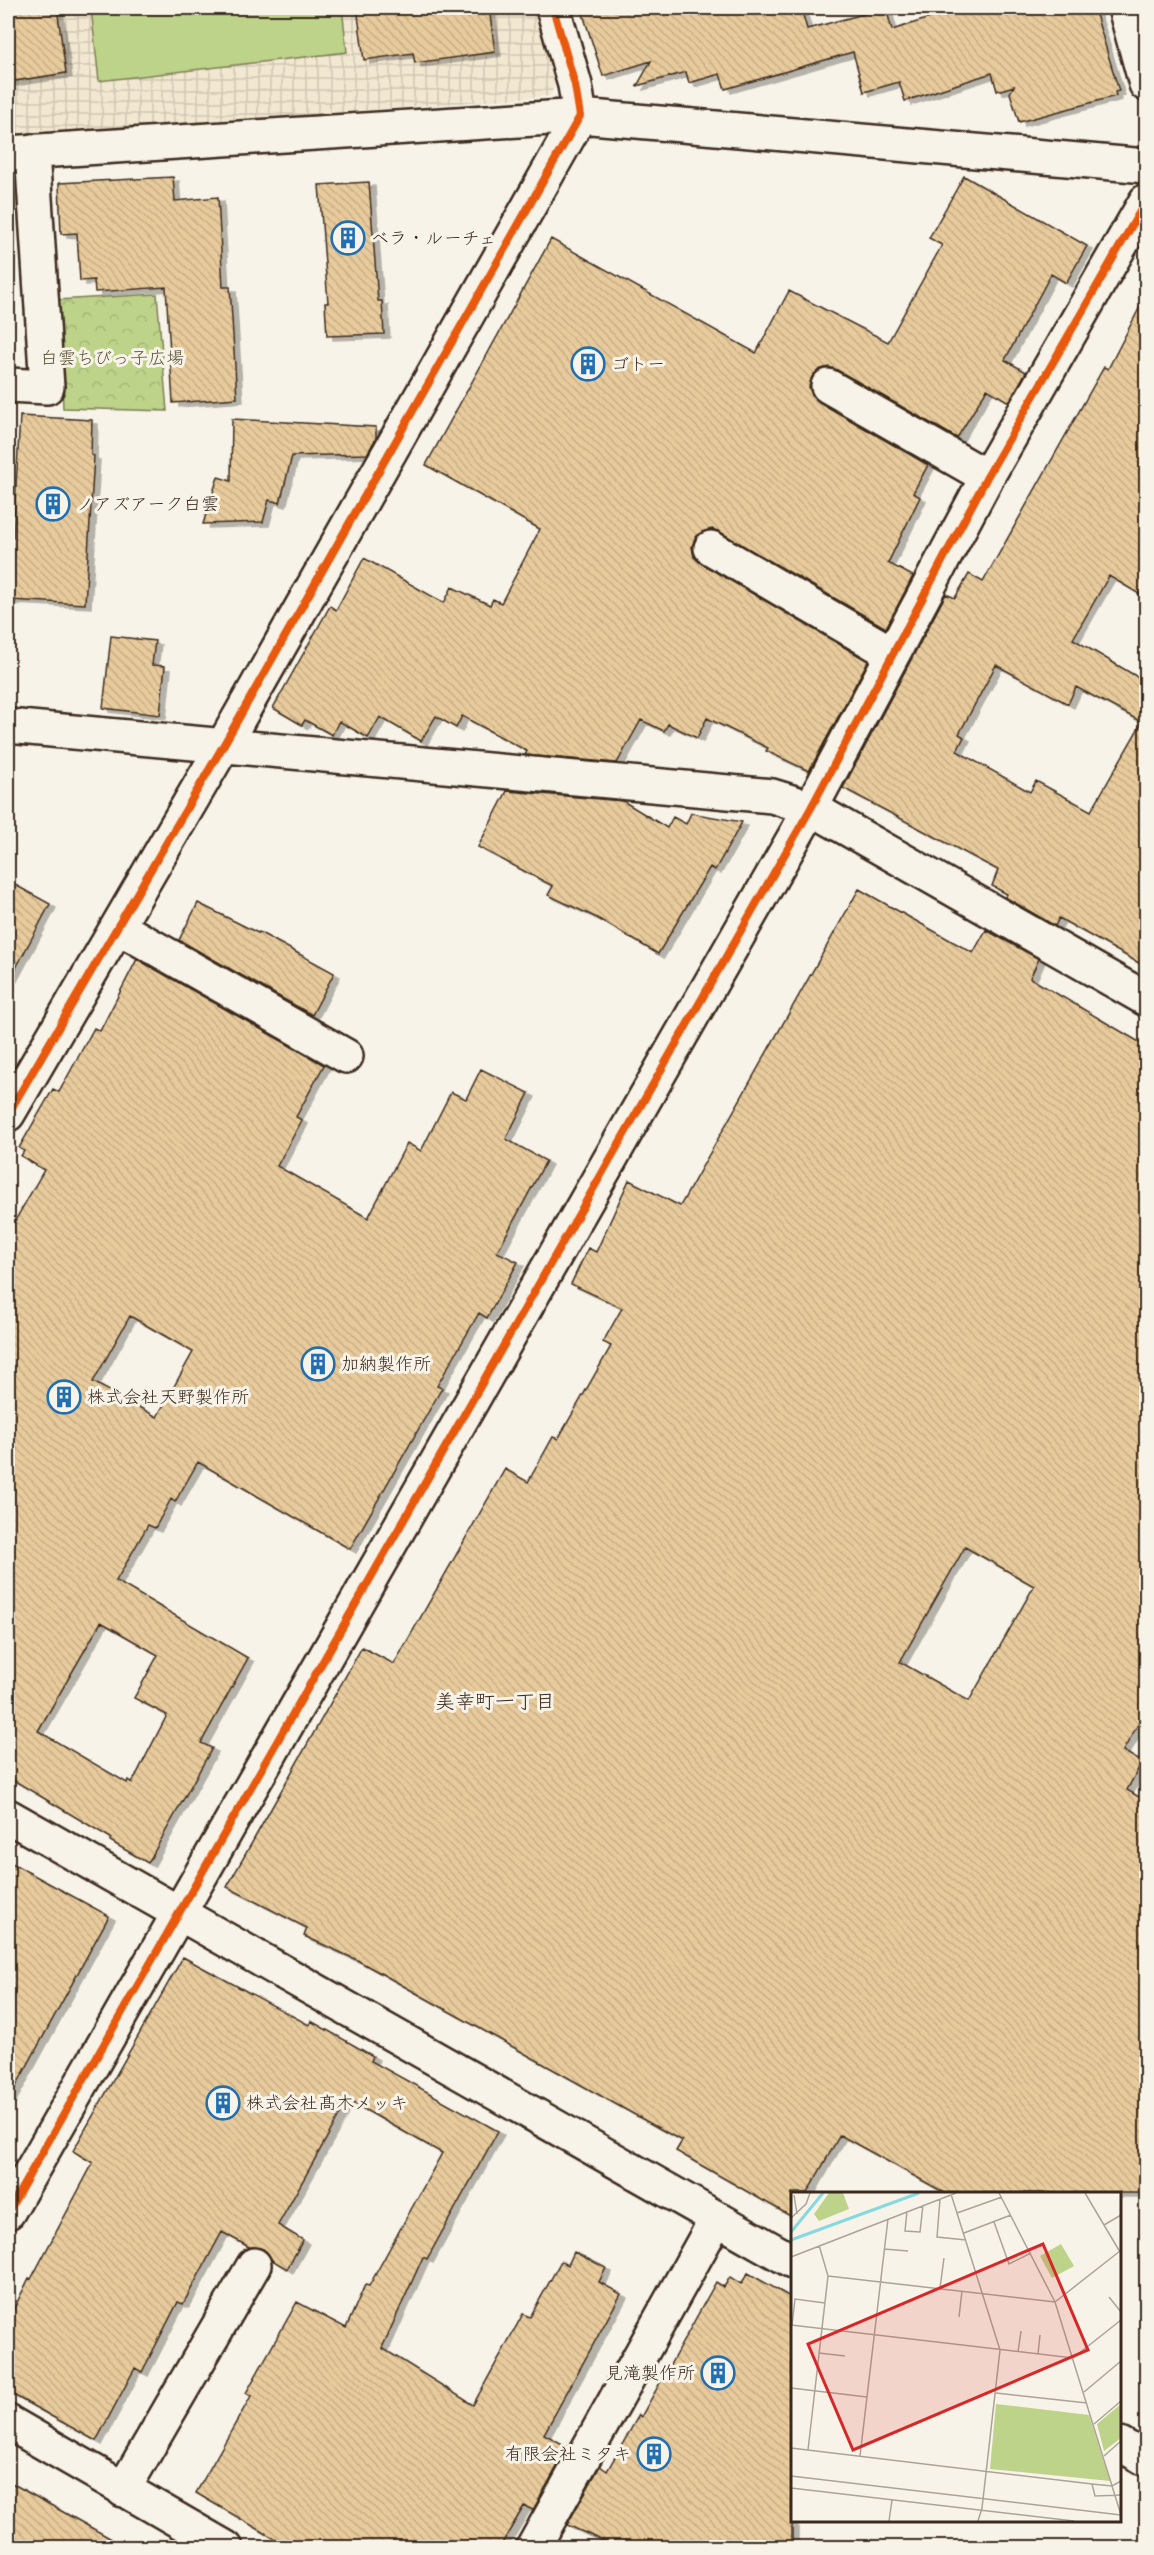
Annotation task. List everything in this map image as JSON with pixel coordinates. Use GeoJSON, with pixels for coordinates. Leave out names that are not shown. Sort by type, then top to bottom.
{"type":"FeatureCollection","features":[{"type":"Feature","properties":{"kind":"street"},"geometry":{"type":"LineString","coordinates":[[8,1114],[224,746],[580,116],[575,85],[553,8]]}},
{"type":"Feature","properties":{"kind":"street"},"geometry":{"type":"LineString","coordinates":[[1125,8],[1146,84]]}},
{"type":"Feature","properties":{"kind":"street"},"geometry":{"type":"LineString","coordinates":[[8,385],[47,387],[20,152],[580,116],[1146,166]]}},
{"type":"Feature","properties":{"kind":"street"},"geometry":{"type":"LineString","coordinates":[[8,2212],[811,808],[987,477],[1146,201]]}},
{"type":"Feature","properties":{"kind":"street"},"geometry":{"type":"LineString","coordinates":[[828,386],[987,477]]}},
{"type":"Feature","properties":{"kind":"street"},"geometry":{"type":"LineString","coordinates":[[711,548],[893,654]]}},
{"type":"Feature","properties":{"kind":"street"},"geometry":{"type":"LineString","coordinates":[[8,726],[772,796],[811,808],[1146,999]]}},
{"type":"Feature","properties":{"kind":"street"},"geometry":{"type":"LineString","coordinates":[[118,927],[346,1056]]}},
{"type":"Feature","properties":{"kind":"street"},"geometry":{"type":"LineString","coordinates":[[8,1816],[791,2260]]}},
{"type":"Feature","properties":{"kind":"street"},"geometry":{"type":"LineString","coordinates":[[532,2547],[717,2218]]}},
{"type":"Feature","properties":{"kind":"street"},"geometry":{"type":"LineString","coordinates":[[123,2490],[255,2265]]}},
{"type":"Feature","properties":{"kind":"street"},"geometry":{"type":"LineString","coordinates":[[8,2422],[226,2547]]}},
{"type":"Feature","properties":{"kind":"street"},"geometry":{"type":"LineString","coordinates":[[1121,2445],[1146,2459]]}},
{"type":"Feature","properties":{"kind":"shaded area"},"geometry":{"type":"Polygon","coordinates":[[[8,8],[536,8],[557,80],[550,96],[8,138],[8,8]]]}},
{"type":"Feature","properties":{"kind":"green space"},"geometry":{"type":"Polygon","coordinates":[[[91,8],[342,8],[347,52],[99,81],[91,8]]]}},
{"type":"Feature","properties":{"kind":"green space","name":"白雲ちびっ子広場"},"geometry":{"type":"Polygon","coordinates":[[[157,294],[167,411],[63,408],[58,300],[157,294]]]}},
{"type":"Feature","properties":{"kind":"building"},"geometry":{"type":"Polygon","coordinates":[[[8,8],[57,8],[66,73],[8,82],[8,8]]]}},
{"type":"Feature","properties":{"kind":"building"},"geometry":{"type":"Polygon","coordinates":[[[357,8],[489,8],[495,52],[415,63],[413,53],[364,60],[357,8]]]}},
{"type":"Feature","properties":{"kind":"building"},"geometry":{"type":"Polygon","coordinates":[[[581,8],[801,8],[807,29],[886,8],[892,30],[961,8],[1094,8],[1119,91],[1115,92],[1116,96],[1019,122],[1010,93],[1014,86],[997,91],[992,73],[905,101],[899,82],[864,92],[853,52],[725,89],[720,74],[689,83],[686,72],[637,86],[651,61],[603,76],[581,8]]]}},
{"type":"Feature","properties":{"kind":"building"},"geometry":{"type":"Polygon","coordinates":[[[964,176],[1087,246],[1066,283],[1051,274],[1005,360],[1026,372],[1009,402],[987,389],[957,438],[837,370],[829,367],[819,370],[812,377],[809,387],[812,395],[819,402],[928,465],[913,493],[920,497],[888,563],[913,576],[886,628],[720,532],[712,529],[702,532],[695,538],[692,547],[694,557],[702,564],[868,661],[809,771],[766,751],[768,748],[707,718],[697,738],[668,724],[664,731],[641,720],[617,763],[525,755],[527,751],[462,716],[456,728],[436,716],[421,741],[380,717],[368,738],[339,721],[332,735],[305,720],[302,725],[273,708],[330,606],[336,610],[364,558],[444,603],[452,587],[490,605],[493,599],[501,603],[540,529],[426,465],[551,239],[756,353],[789,291],[888,342],[942,245],[929,238],[964,176]]]}},
{"type":"Feature","properties":{"kind":"building"},"geometry":{"type":"Polygon","coordinates":[[[173,177],[175,201],[218,197],[223,287],[230,287],[237,398],[173,403],[166,287],[95,292],[94,280],[80,281],[77,233],[61,234],[59,183],[173,177]]]}},
{"type":"Feature","properties":{"kind":"building","name":"ベラ・ルーチェ"},"geometry":{"type":"Polygon","coordinates":[[[369,182],[378,301],[382,301],[384,334],[327,336],[325,303],[328,303],[319,185],[369,182]]]}},
{"type":"Feature","properties":{"kind":"building"},"geometry":{"type":"Polygon","coordinates":[[[1146,295],[1146,598],[1109,576],[1073,639],[1146,682],[1146,967],[1059,918],[1055,926],[1005,897],[1007,894],[992,886],[998,870],[843,788],[946,594],[955,598],[969,574],[983,582],[1104,367],[1108,369],[1146,295]],[[996,665],[959,734],[964,737],[957,751],[1030,792],[1036,781],[1091,811],[1142,722],[1076,687],[1068,704],[996,665]]]}},
{"type":"Feature","properties":{"kind":"building","name":"ノアズアーク白雲"},"geometry":{"type":"Polygon","coordinates":[[[20,416],[92,420],[91,455],[94,456],[85,604],[9,600],[8,538],[13,538],[20,416]]]}},
{"type":"Feature","properties":{"kind":"building"},"geometry":{"type":"Polygon","coordinates":[[[232,419],[376,427],[376,438],[367,454],[292,456],[280,503],[269,500],[263,522],[203,524],[218,477],[231,481],[232,419]]]}},
{"type":"Feature","properties":{"kind":"building"},"geometry":{"type":"Polygon","coordinates":[[[111,636],[155,641],[152,665],[165,666],[160,715],[103,708],[111,636]]]}},
{"type":"Feature","properties":{"kind":"building"},"geometry":{"type":"Polygon","coordinates":[[[507,791],[623,801],[667,828],[673,817],[686,824],[691,813],[742,822],[715,870],[710,867],[658,954],[597,918],[548,895],[553,886],[478,847],[507,791]]]}},
{"type":"Feature","properties":{"kind":"building"},"geometry":{"type":"Polygon","coordinates":[[[8,881],[50,904],[8,983],[8,881]]]}},
{"type":"Feature","properties":{"kind":"building"},"geometry":{"type":"Polygon","coordinates":[[[859,889],[973,953],[986,930],[1039,959],[1030,978],[1146,1046],[1146,1710],[1123,1751],[1142,1762],[1127,1790],[1146,1801],[1146,2193],[943,2192],[840,2135],[808,2192],[791,2192],[791,2216],[676,2151],[682,2141],[357,1960],[304,1936],[307,1928],[227,1887],[362,1647],[394,1664],[505,1469],[528,1482],[553,1437],[558,1439],[611,1346],[603,1342],[622,1308],[571,1284],[588,1248],[596,1252],[629,1180],[680,1206],[859,889]],[[965,1547],[900,1662],[969,1701],[1034,1586],[965,1547]]]}},
{"type":"Feature","properties":{"kind":"building"},"geometry":{"type":"Polygon","coordinates":[[[198,903],[259,932],[334,973],[312,1015],[179,940],[198,903]]]}},
{"type":"Feature","properties":{"kind":"building"},"geometry":{"type":"Polygon","coordinates":[[[137,959],[324,1065],[296,1117],[302,1120],[277,1166],[368,1218],[407,1143],[421,1151],[451,1092],[466,1099],[481,1069],[529,1093],[506,1139],[546,1161],[497,1252],[518,1262],[487,1318],[479,1313],[437,1386],[442,1388],[350,1549],[198,1462],[175,1502],[171,1499],[155,1528],[148,1525],[116,1581],[248,1658],[201,1743],[212,1748],[148,1863],[110,1841],[111,1838],[10,1778],[8,1782],[8,1233],[44,1170],[21,1156],[24,1151],[19,1148],[53,1089],[59,1092],[94,1028],[100,1031],[137,959]],[[130,1316],[93,1382],[157,1417],[193,1352],[130,1316]],[[101,1622],[38,1731],[127,1783],[128,1780],[132,1783],[167,1715],[134,1698],[158,1655],[101,1622]]]}},
{"type":"Feature","properties":{"kind":"building"},"geometry":{"type":"Polygon","coordinates":[[[8,1861],[109,1916],[8,2101],[8,1861]]]}},
{"type":"Feature","properties":{"kind":"building"},"geometry":{"type":"Polygon","coordinates":[[[183,1957],[309,2025],[311,2021],[373,2056],[371,2061],[498,2131],[427,2259],[423,2257],[382,2348],[473,2405],[523,2314],[530,2317],[561,2261],[568,2265],[574,2252],[606,2268],[599,2282],[621,2294],[544,2434],[568,2447],[533,2510],[524,2506],[500,2547],[289,2547],[196,2493],[251,2396],[246,2393],[297,2302],[346,2328],[365,2285],[369,2286],[442,2153],[348,2100],[278,2225],[303,2240],[287,2269],[272,2260],[263,2249],[249,2247],[222,2232],[183,2304],[178,2302],[142,2372],[135,2368],[96,2441],[8,2392],[8,2321],[29,2278],[31,2279],[93,2163],[73,2151],[183,1957]]]}},
{"type":"Feature","properties":{"kind":"building"},"geometry":{"type":"Polygon","coordinates":[[[748,2273],[791,2297],[792,2547],[617,2547],[567,2525],[600,2466],[607,2471],[639,2415],[641,2417],[716,2282],[724,2287],[730,2277],[741,2284],[748,2273]]]}},
{"type":"Feature","properties":{"kind":"building"},"geometry":{"type":"Polygon","coordinates":[[[8,2481],[47,2503],[126,2547],[8,2547],[8,2481]]]}},
{"type":"Feature","properties":{"kind":"cycle path"},"geometry":{"type":"LineString","coordinates":[[8,1114],[223,746],[580,116],[575,85],[553,8]]}},
{"type":"Feature","properties":{"kind":"cycle path"},"geometry":{"type":"LineString","coordinates":[[8,2212],[811,808],[987,477],[1146,201]]}},
{"type":"Feature","properties":{"kind":"place","name":"ベラ・ルーチェ"},"geometry":{"type":"Point","coordinates":[348,238]}},
{"type":"Feature","properties":{"kind":"place","name":"ゴトー"},"geometry":{"type":"Point","coordinates":[588,364]}},
{"type":"Feature","properties":{"kind":"place","name":"ノアズアーク白雲"},"geometry":{"type":"Point","coordinates":[53,504]}},
{"type":"Feature","properties":{"kind":"place","name":"加納製作所"},"geometry":{"type":"Point","coordinates":[318,1364]}},
{"type":"Feature","properties":{"kind":"place","name":"株式会社天野製作所"},"geometry":{"type":"Point","coordinates":[64,1397]}},
{"type":"Feature","properties":{"kind":"place","name":"株式会社髙木メッキ"},"geometry":{"type":"Point","coordinates":[223,2103]}},
{"type":"Feature","properties":{"kind":"place","name":"見滝製作所"},"geometry":{"type":"Point","coordinates":[718,2373]}},
{"type":"Feature","properties":{"kind":"place","name":"有限会社ミタキ"},"geometry":{"type":"Point","coordinates":[654,2454]}},
{"type":"Feature","properties":{"kind":"district","name":"美幸町一丁目"},"geometry":{"type":"Point","coordinates":[495,1701]}}]}
